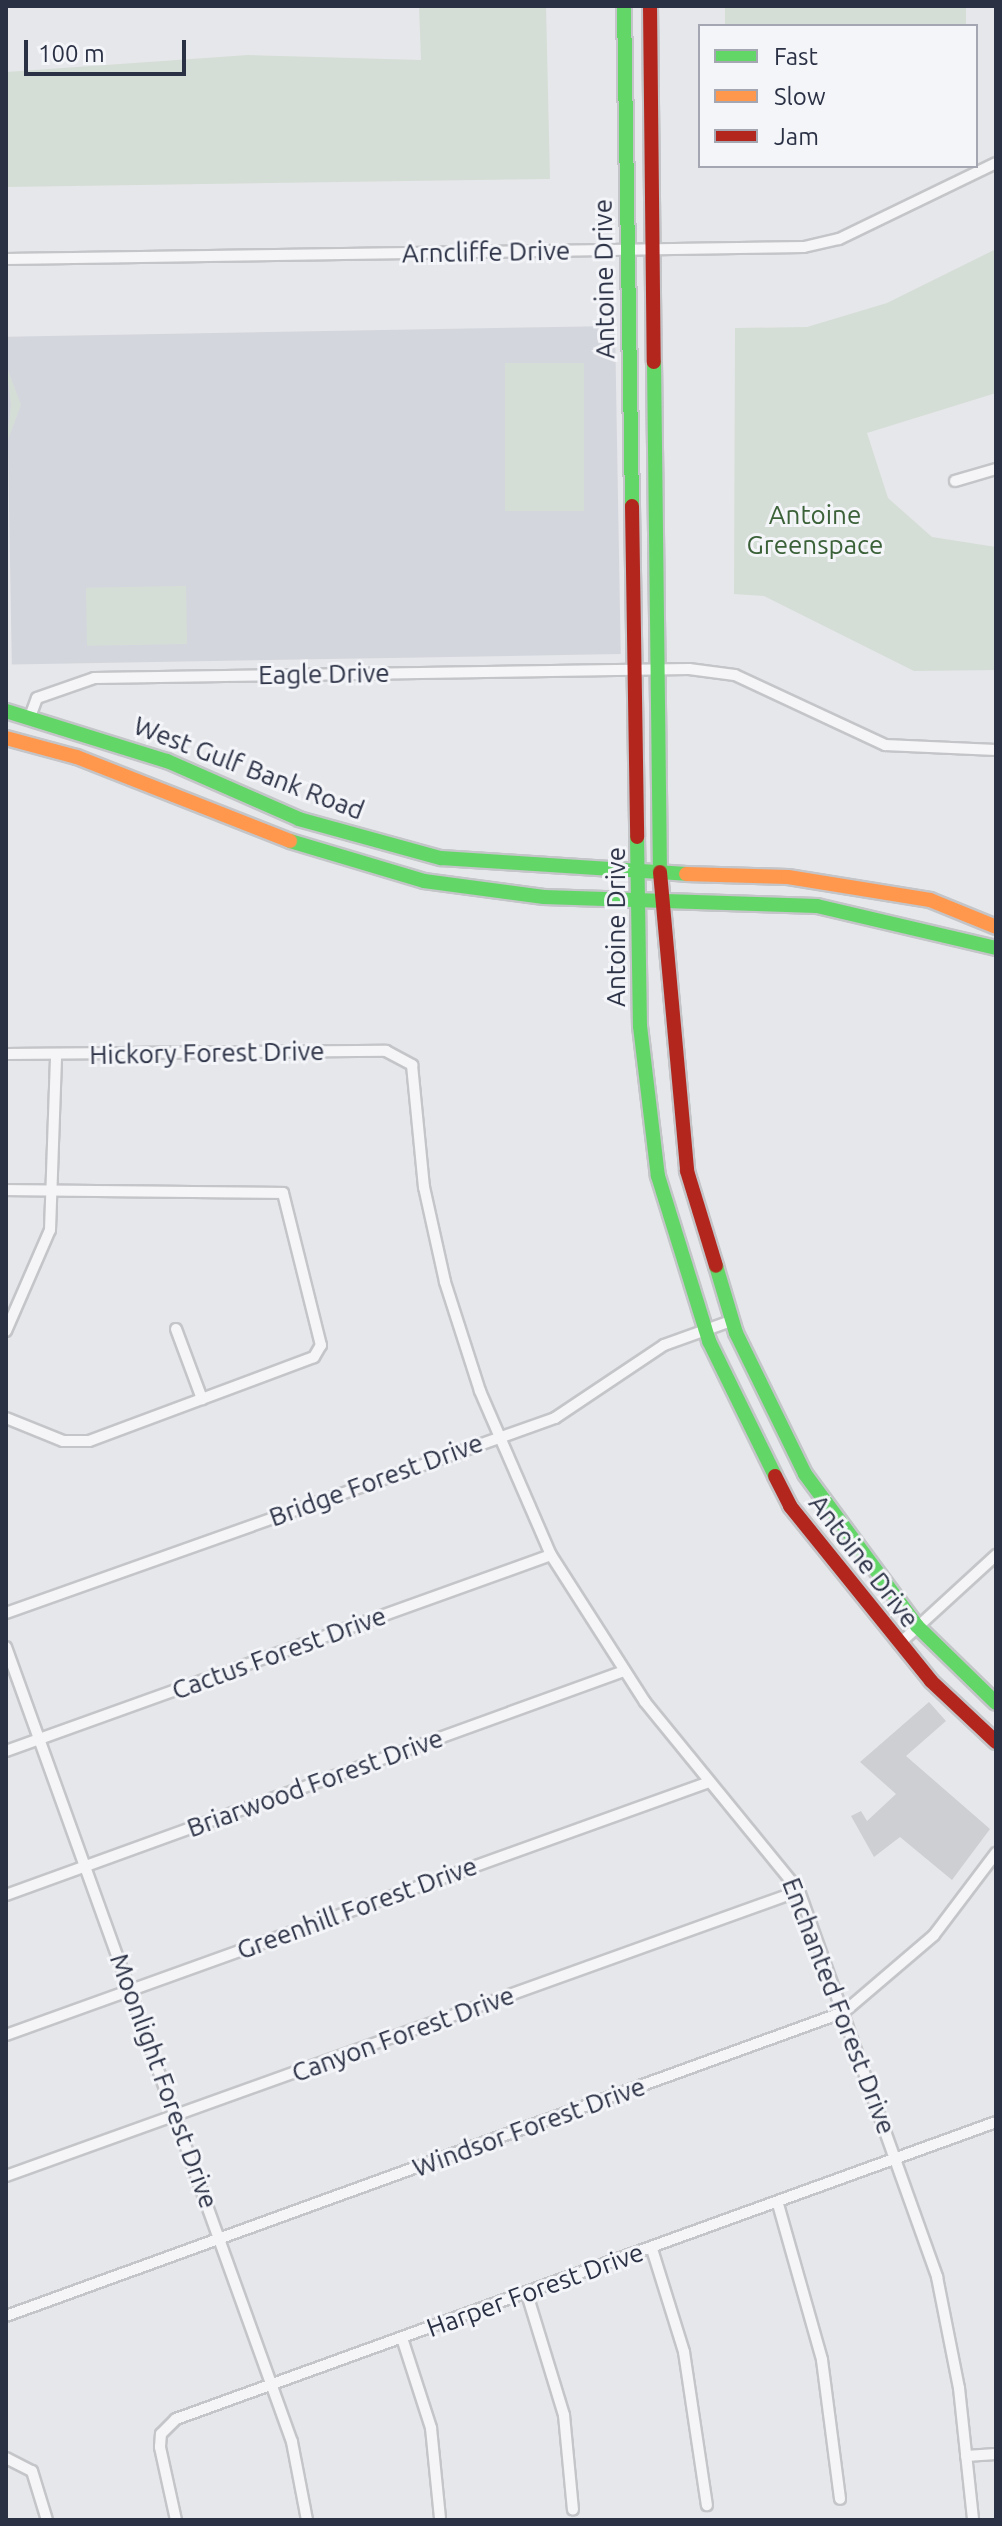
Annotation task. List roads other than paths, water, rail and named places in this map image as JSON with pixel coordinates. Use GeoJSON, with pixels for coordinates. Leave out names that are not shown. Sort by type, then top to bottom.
{"type":"FeatureCollection","features":[{"type":"Feature","properties":{"kind":"main road","name":"Antoine Drive"},"geometry":{"type":"LineString","coordinates":[[624,6],[641,874],[640,1026],[654,1153],[705,1328],[790,1506],[899,1644],[996,1742]]}},
{"type":"Feature","properties":{"kind":"main road","name":"Antoine Drive"},"geometry":{"type":"LineString","coordinates":[[650,6],[663,670],[662,898],[676,1106],[731,1321],[805,1474],[917,1626],[996,1703]]}},
{"type":"Feature","properties":{"kind":"main road"},"geometry":{"type":"LineString","coordinates":[[624,47],[650,48]]}},
{"type":"Feature","properties":{"kind":"main road"},"geometry":{"type":"LineString","coordinates":[[629,342],[657,342]]}},
{"type":"Feature","properties":{"kind":"main road"},"geometry":{"type":"LineString","coordinates":[[631,422],[657,422]]}},
{"type":"Feature","properties":{"kind":"main road","name":"West Gulf Bank Road"},"geometry":{"type":"LineString","coordinates":[[6,711],[119,744],[299,819],[471,863],[546,870],[834,883],[930,900],[996,927]]}},
{"type":"Feature","properties":{"kind":"main road","name":"West Gulf Bank Road"},"geometry":{"type":"LineString","coordinates":[[6,738],[107,768],[332,858],[463,888],[544,897],[641,895],[831,907],[996,948]]}},
{"type":"Feature","properties":{"kind":"main road"},"geometry":{"type":"LineString","coordinates":[[107,768],[119,744]]}},
{"type":"Feature","properties":{"kind":"main road"},"geometry":{"type":"LineString","coordinates":[[463,888],[471,863]]}},
{"type":"Feature","properties":{"kind":"main road"},"geometry":{"type":"LineString","coordinates":[[544,897],[546,870]]}},
{"type":"Feature","properties":{"kind":"main road"},"geometry":{"type":"LineString","coordinates":[[831,907],[834,883]]}},
{"type":"Feature","properties":{"kind":"street","name":"Arncliffe Drive"},"geometry":{"type":"LineString","coordinates":[[6,259],[656,250],[821,244],[996,163]]}},
{"type":"Feature","properties":{"kind":"street"},"geometry":{"type":"LineString","coordinates":[[955,481],[996,469]]}},
{"type":"Feature","properties":{"kind":"street","name":"Eagle Drive"},"geometry":{"type":"LineString","coordinates":[[30,717],[37,698],[94,678],[663,670],[735,675],[885,745],[996,750]]}},
{"type":"Feature","properties":{"kind":"street","name":"Hickory Forest Drive"},"geometry":{"type":"LineString","coordinates":[[6,1054],[386,1051],[406,1059]]}},
{"type":"Feature","properties":{"kind":"street"},"geometry":{"type":"LineString","coordinates":[[6,1331],[50,1230],[56,1055]]}},
{"type":"Feature","properties":{"kind":"street","name":"Enchanted Forest Drive"},"geometry":{"type":"LineString","coordinates":[[406,1059],[415,1074],[433,1234],[499,1436],[551,1555],[624,1671],[709,1782],[799,1891],[897,2160],[944,2308],[973,2520]]}},
{"type":"Feature","properties":{"kind":"street"},"geometry":{"type":"LineString","coordinates":[[6,1190],[283,1193],[321,1345],[314,1357],[89,1441],[63,1441],[6,1418]]}},
{"type":"Feature","properties":{"kind":"street","name":"Bridge Forest Drive"},"geometry":{"type":"LineString","coordinates":[[6,1613],[580,1406],[644,1357],[705,1328],[731,1321]]}},
{"type":"Feature","properties":{"kind":"street"},"geometry":{"type":"LineString","coordinates":[[176,1329],[202,1399]]}},
{"type":"Feature","properties":{"kind":"street","name":"Cactus Forest Drive"},"geometry":{"type":"LineString","coordinates":[[6,1751],[551,1555]]}},
{"type":"Feature","properties":{"kind":"street"},"geometry":{"type":"LineString","coordinates":[[899,1644],[996,1555]]}},
{"type":"Feature","properties":{"kind":"street","name":"Moonlight Forest Drive"},"geometry":{"type":"LineString","coordinates":[[6,1647],[272,2386],[307,2520]]}},
{"type":"Feature","properties":{"kind":"street","name":"Briarwood Forest Drive"},"geometry":{"type":"LineString","coordinates":[[6,1895],[624,1671]]}},
{"type":"Feature","properties":{"kind":"street","name":"Greenhill Forest Drive"},"geometry":{"type":"LineString","coordinates":[[6,2035],[709,1782]]}},
{"type":"Feature","properties":{"kind":"street","name":"Windsor Forest Drive"},"geometry":{"type":"LineString","coordinates":[[6,2316],[844,2012],[934,1935],[996,1853]]}},
{"type":"Feature","properties":{"kind":"street","name":"Canyon Forest Drive"},"geometry":{"type":"LineString","coordinates":[[6,2176],[799,1891]]}},
{"type":"Feature","properties":{"kind":"street","name":"Harper Forest Drive"},"geometry":{"type":"LineString","coordinates":[[176,2520],[160,2447],[167,2425],[996,2122]]}},
{"type":"Feature","properties":{"kind":"street"},"geometry":{"type":"LineString","coordinates":[[778,2204],[822,2360],[840,2499]]}},
{"type":"Feature","properties":{"kind":"street"},"geometry":{"type":"LineString","coordinates":[[652,2249],[684,2352],[707,2505]]}},
{"type":"Feature","properties":{"kind":"street"},"geometry":{"type":"LineString","coordinates":[[527,2294],[564,2415],[573,2510]]}},
{"type":"Feature","properties":{"kind":"street"},"geometry":{"type":"LineString","coordinates":[[402,2338],[431,2428],[440,2518]]}},
{"type":"Feature","properties":{"kind":"street"},"geometry":{"type":"LineString","coordinates":[[966,2456],[996,2454]]}},
{"type":"Feature","properties":{"kind":"street"},"geometry":{"type":"LineString","coordinates":[[6,2458],[19,2458],[32,2471],[47,2520]]}},
{"type":"Feature","properties":{"kind":"park label","name":"Antoine Greenspace"},"geometry":{"type":"Point","coordinates":[815,530]}}]}
